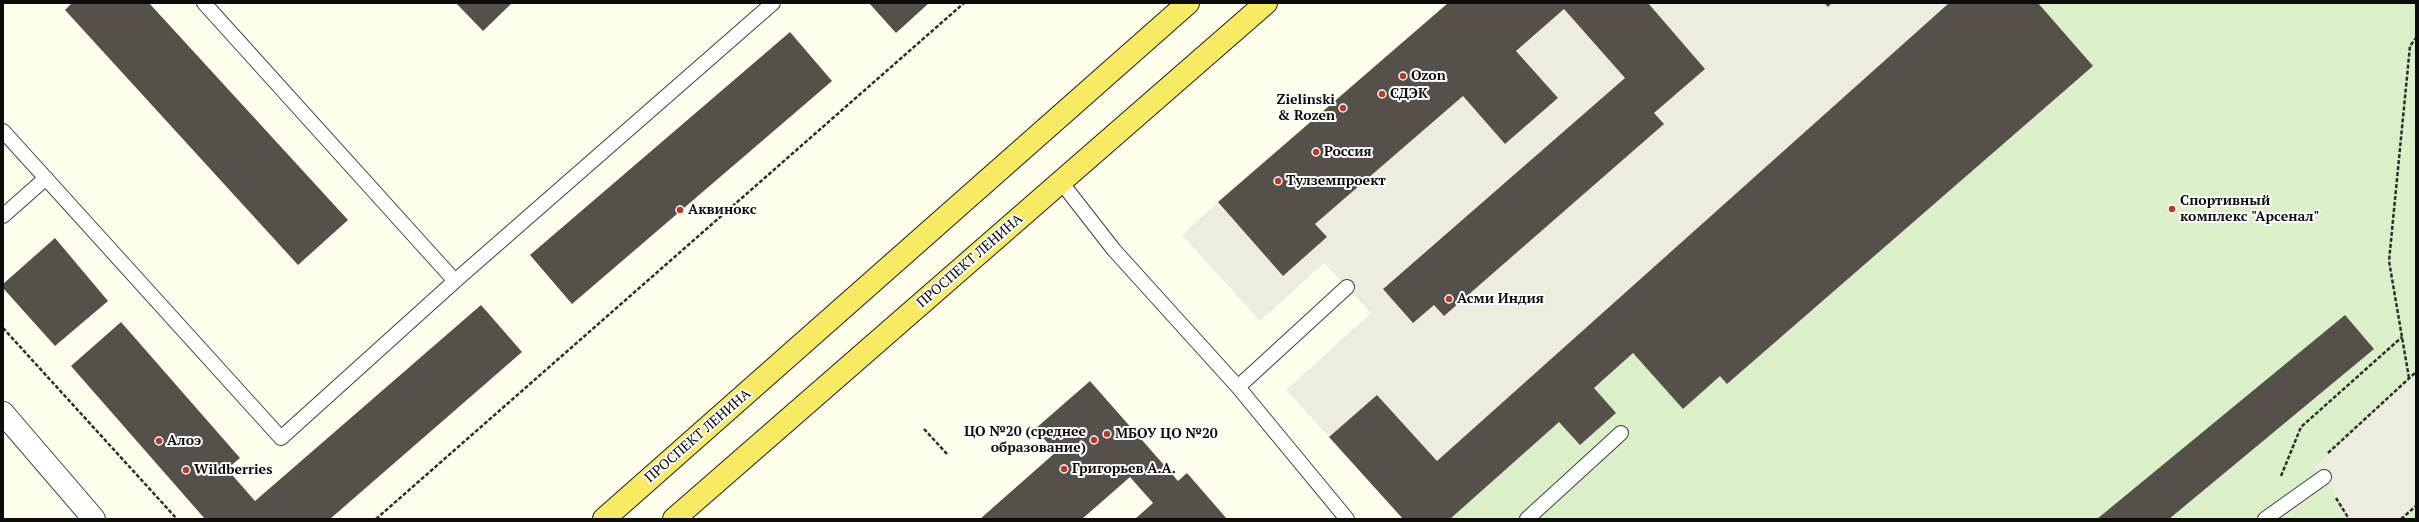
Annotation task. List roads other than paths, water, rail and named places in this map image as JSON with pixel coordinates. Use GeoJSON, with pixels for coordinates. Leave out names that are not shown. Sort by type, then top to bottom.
{"type":"FeatureCollection","features":[{"type":"Feature","properties":{"kind":"main road","name":"ПРОСПЕКТ ЛЕНИНА"},"geometry":{"type":"LineString","coordinates":[[604,519],[1188,3]]}},
{"type":"Feature","properties":{"kind":"main road","name":"ПРОСПЕКТ ЛЕНИНА"},"geometry":{"type":"LineString","coordinates":[[674,519],[1266,3]]}},
{"type":"Feature","properties":{"kind":"street"},"geometry":{"type":"LineString","coordinates":[[3,413],[94,519]]}},
{"type":"Feature","properties":{"kind":"lane"},"geometry":{"type":"LineString","coordinates":[[204,3],[455,281]]}},
{"type":"Feature","properties":{"kind":"lane"},"geometry":{"type":"LineString","coordinates":[[3,131],[281,438],[455,281],[773,3]]}},
{"type":"Feature","properties":{"kind":"lane"},"geometry":{"type":"LineString","coordinates":[[3,216],[46,178]]}},
{"type":"Feature","properties":{"kind":"lane"},"geometry":{"type":"LineString","coordinates":[[1061,182],[1114,250],[1238,387],[1347,519]]}},
{"type":"Feature","properties":{"kind":"lane"},"geometry":{"type":"LineString","coordinates":[[1238,387],[1347,287]]}},
{"type":"Feature","properties":{"kind":"lane"},"geometry":{"type":"LineString","coordinates":[[1527,519],[1621,433]]}},
{"type":"Feature","properties":{"kind":"lane"},"geometry":{"type":"LineString","coordinates":[[2265,519],[2324,477]]}},
{"type":"Feature","properties":{"kind":"place","name":"Ozon"},"geometry":{"type":"Point","coordinates":[1403,76]}},
{"type":"Feature","properties":{"kind":"place","name":"СДЭК"},"geometry":{"type":"Point","coordinates":[1382,94]}},
{"type":"Feature","properties":{"kind":"place","name":"Zielinski & Rozen"},"geometry":{"type":"Point","coordinates":[1343,108]}},
{"type":"Feature","properties":{"kind":"place","name":"Россия"},"geometry":{"type":"Point","coordinates":[1316,152]}},
{"type":"Feature","properties":{"kind":"place","name":"Тулземпроект"},"geometry":{"type":"Point","coordinates":[1278,181]}},
{"type":"Feature","properties":{"kind":"place","name":"Спортивный комплекс \"Арсенал\""},"geometry":{"type":"Point","coordinates":[2172,209]}},
{"type":"Feature","properties":{"kind":"place","name":"Аквинокс"},"geometry":{"type":"Point","coordinates":[680,210]}},
{"type":"Feature","properties":{"kind":"place","name":"Асми Индия"},"geometry":{"type":"Point","coordinates":[1449,299]}},
{"type":"Feature","properties":{"kind":"place","name":"МБОУ ЦО №20"},"geometry":{"type":"Point","coordinates":[1107,434]}},
{"type":"Feature","properties":{"kind":"place","name":"ЦО №20 (среднее образование)"},"geometry":{"type":"Point","coordinates":[1094,440]}},
{"type":"Feature","properties":{"kind":"place","name":"Алоэ"},"geometry":{"type":"Point","coordinates":[159,441]}},
{"type":"Feature","properties":{"kind":"place","name":"Григорьев А.А."},"geometry":{"type":"Point","coordinates":[1064,469]}},
{"type":"Feature","properties":{"kind":"place","name":"Wildberries"},"geometry":{"type":"Point","coordinates":[186,470]}}]}
